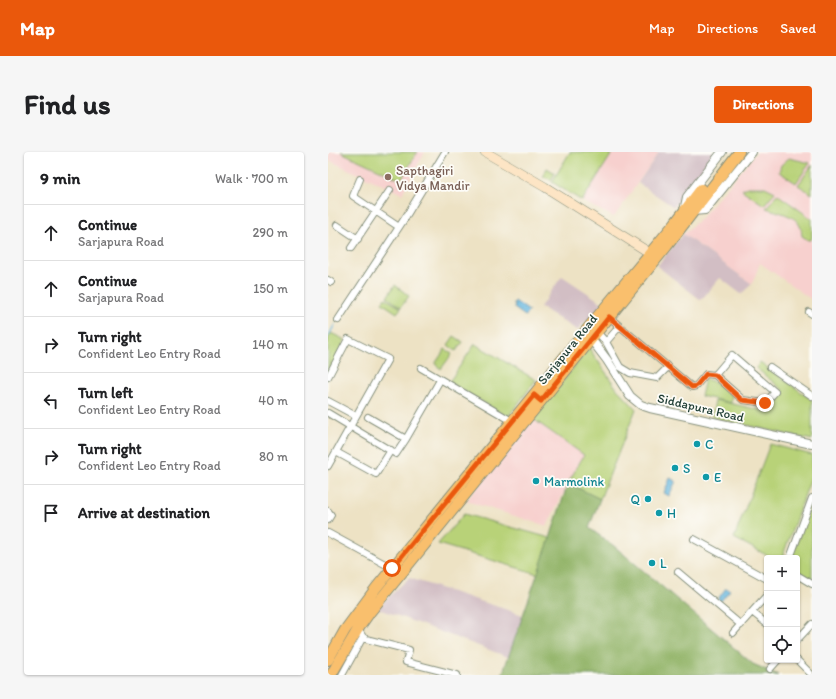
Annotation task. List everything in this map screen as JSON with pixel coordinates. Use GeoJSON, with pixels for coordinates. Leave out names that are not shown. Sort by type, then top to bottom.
{"type":"FeatureCollection","features":[{"type":"Feature","properties":{"kind":"main road"},"geometry":{"type":"LineString","coordinates":[[485,152],[545,187],[650,253]]}},
{"type":"Feature","properties":{"kind":"main road"},"geometry":{"type":"LineString","coordinates":[[691,210],[731,152]]}},
{"type":"Feature","properties":{"kind":"main road"},"geometry":{"type":"LineString","coordinates":[[691,210],[739,152]]}},
{"type":"Feature","properties":{"kind":"main road","name":"Sarjapura Road"},"geometry":{"type":"LineString","coordinates":[[331,675],[360,633],[370,612],[650,253],[691,210]]}},
{"type":"Feature","properties":{"kind":"main road","name":"Sarjapura Road"},"geometry":{"type":"LineString","coordinates":[[328,660],[356,614],[512,421],[614,322],[691,210]]}},
{"type":"Feature","properties":{"kind":"street"},"geometry":{"type":"LineString","coordinates":[[338,320],[399,227],[445,152]]}},
{"type":"Feature","properties":{"kind":"street"},"geometry":{"type":"LineString","coordinates":[[691,210],[687,197],[722,152]]}},
{"type":"Feature","properties":{"kind":"street"},"geometry":{"type":"LineString","coordinates":[[691,210],[702,207],[747,152]]}},
{"type":"Feature","properties":{"kind":"street"},"geometry":{"type":"LineString","coordinates":[[691,210],[704,210],[752,152]]}},
{"type":"Feature","properties":{"kind":"street"},"geometry":{"type":"LineString","coordinates":[[360,179],[352,196],[399,227]]}},
{"type":"Feature","properties":{"kind":"street"},"geometry":{"type":"LineString","coordinates":[[351,248],[390,190]]}},
{"type":"Feature","properties":{"kind":"street"},"geometry":{"type":"LineString","coordinates":[[337,225],[358,239]]}},
{"type":"Feature","properties":{"kind":"street"},"geometry":{"type":"LineString","coordinates":[[614,322],[692,387],[696,386],[706,374],[715,375],[742,400],[765,403],[775,392],[732,355],[715,375]]}},
{"type":"Feature","properties":{"kind":"street"},"geometry":{"type":"LineString","coordinates":[[599,338],[620,367],[630,373],[657,378],[668,367]]}},
{"type":"Feature","properties":{"kind":"street","name":"Siddapura Road"},"geometry":{"type":"LineString","coordinates":[[599,338],[607,360],[633,400],[640,405],[812,444]]}},
{"type":"Feature","properties":{"kind":"street"},"geometry":{"type":"LineString","coordinates":[[328,377],[348,339],[387,358],[388,361],[328,466]]}},
{"type":"Feature","properties":{"kind":"street"},"geometry":{"type":"LineString","coordinates":[[770,366],[812,396]]}},
{"type":"Feature","properties":{"kind":"street"},"geometry":{"type":"LineString","coordinates":[[421,368],[512,421]]}},
{"type":"Feature","properties":{"kind":"street"},"geometry":{"type":"LineString","coordinates":[[328,413],[397,454],[440,380]]}},
{"type":"Feature","properties":{"kind":"street"},"geometry":{"type":"LineString","coordinates":[[328,401],[356,416]]}},
{"type":"Feature","properties":{"kind":"street"},"geometry":{"type":"LineString","coordinates":[[368,418],[406,439]]}},
{"type":"Feature","properties":{"kind":"street"},"geometry":{"type":"LineString","coordinates":[[336,452],[376,474],[391,450]]}},
{"type":"Feature","properties":{"kind":"street"},"geometry":{"type":"LineString","coordinates":[[791,555],[812,498]]}},
{"type":"Feature","properties":{"kind":"street"},"geometry":{"type":"LineString","coordinates":[[328,511],[331,515],[328,520]]}},
{"type":"Feature","properties":{"kind":"street"},"geometry":{"type":"LineString","coordinates":[[328,533],[392,568]]}},
{"type":"Feature","properties":{"kind":"street"},"geometry":{"type":"LineString","coordinates":[[694,539],[764,577]]}},
{"type":"Feature","properties":{"kind":"street"},"geometry":{"type":"LineString","coordinates":[[678,572],[741,625]]}},
{"type":"Feature","properties":{"kind":"street"},"geometry":{"type":"LineString","coordinates":[[800,577],[812,584]]}},
{"type":"Feature","properties":{"kind":"street"},"geometry":{"type":"LineString","coordinates":[[733,633],[764,598]]}},
{"type":"Feature","properties":{"kind":"street"},"geometry":{"type":"LineString","coordinates":[[752,612],[764,622]]}},
{"type":"Feature","properties":{"kind":"street"},"geometry":{"type":"LineString","coordinates":[[800,637],[811,628]]}},
{"type":"Feature","properties":{"kind":"street"},"geometry":{"type":"LineString","coordinates":[[342,675],[360,633],[409,650],[406,662],[457,675]]}},
{"type":"Feature","properties":{"kind":"street"},"geometry":{"type":"LineString","coordinates":[[770,669],[775,663]]}},
{"type":"Feature","properties":{"kind":"street"},"geometry":{"type":"LineString","coordinates":[[800,663],[810,673]]}},
{"type":"Feature","properties":{"kind":"shaded area","name":"Sapthagiri Vidya Mandir"},"geometry":{"type":"Polygon","coordinates":[[[329,152],[425,152],[402,194],[328,160],[329,152]]]}},
{"type":"Feature","properties":{"kind":"shaded area"},"geometry":{"type":"Polygon","coordinates":[[[613,152],[659,152],[614,217],[582,201],[613,152]]]}},
{"type":"Feature","properties":{"kind":"shaded area"},"geometry":{"type":"Polygon","coordinates":[[[659,152],[718,152],[674,207],[638,183],[659,152]]]}},
{"type":"Feature","properties":{"kind":"shaded area"},"geometry":{"type":"Polygon","coordinates":[[[757,152],[812,152],[812,300],[760,263],[752,284],[683,234],[701,218],[757,152]]]}},
{"type":"Feature","properties":{"kind":"shaded area"},"geometry":{"type":"Polygon","coordinates":[[[683,234],[752,284],[741,294],[720,278],[701,300],[657,266],[683,234]]]}},
{"type":"Feature","properties":{"kind":"shaded area"},"geometry":{"type":"Polygon","coordinates":[[[562,276],[604,304],[577,330],[540,307],[562,276]]]}},
{"type":"Feature","properties":{"kind":"shaded area"},"geometry":{"type":"Polygon","coordinates":[[[533,419],[585,455],[568,484],[547,526],[466,501],[533,419]]]}},
{"type":"Feature","properties":{"kind":"shaded area"},"geometry":{"type":"Polygon","coordinates":[[[409,578],[523,615],[508,657],[377,608],[409,578]]]}},
{"type":"Feature","properties":{"kind":"green space"},"geometry":{"type":"Polygon","coordinates":[[[341,152],[417,152],[401,180],[341,152]]]}},
{"type":"Feature","properties":{"kind":"green space"},"geometry":{"type":"Polygon","coordinates":[[[570,152],[613,152],[582,201],[552,182],[570,152]]]}},
{"type":"Feature","properties":{"kind":"green space"},"geometry":{"type":"Polygon","coordinates":[[[789,158],[810,163],[796,183],[779,172],[781,165],[789,158]]]}},
{"type":"Feature","properties":{"kind":"green space"},"geometry":{"type":"Polygon","coordinates":[[[812,165],[812,194],[798,185],[812,165]]]}},
{"type":"Feature","properties":{"kind":"green space"},"geometry":{"type":"Polygon","coordinates":[[[547,168],[555,173],[551,180],[543,176],[547,168]]]}},
{"type":"Feature","properties":{"kind":"green space"},"geometry":{"type":"Polygon","coordinates":[[[747,187],[765,187],[775,192],[764,205],[742,190],[747,187]]]}},
{"type":"Feature","properties":{"kind":"green space"},"geometry":{"type":"Polygon","coordinates":[[[777,194],[812,219],[811,240],[808,240],[802,236],[801,227],[795,219],[786,214],[766,208],[777,194]]]}},
{"type":"Feature","properties":{"kind":"green space"},"geometry":{"type":"Polygon","coordinates":[[[395,285],[409,296],[401,307],[387,297],[395,285]]]}},
{"type":"Feature","properties":{"kind":"green space"},"geometry":{"type":"Polygon","coordinates":[[[385,298],[401,308],[397,313],[382,303],[385,298]]]}},
{"type":"Feature","properties":{"kind":"green space"},"geometry":{"type":"Polygon","coordinates":[[[331,333],[345,340],[328,372],[328,339],[331,333]]]}},
{"type":"Feature","properties":{"kind":"green space"},"geometry":{"type":"Polygon","coordinates":[[[454,336],[463,342],[456,351],[448,345],[454,336]]]}},
{"type":"Feature","properties":{"kind":"green space"},"geometry":{"type":"Polygon","coordinates":[[[475,344],[536,380],[508,417],[449,382],[475,344]]]}},
{"type":"Feature","properties":{"kind":"green space"},"geometry":{"type":"Polygon","coordinates":[[[589,348],[617,389],[636,409],[600,499],[568,483],[584,455],[533,419],[589,348]]]}},
{"type":"Feature","properties":{"kind":"green space"},"geometry":{"type":"Polygon","coordinates":[[[445,349],[452,354],[441,369],[435,364],[445,349]]]}},
{"type":"Feature","properties":{"kind":"green space"},"geometry":{"type":"Polygon","coordinates":[[[760,362],[812,400],[812,440],[712,417],[715,400],[769,412],[784,391],[756,368],[760,362]]]}},
{"type":"Feature","properties":{"kind":"green space"},"geometry":{"type":"Polygon","coordinates":[[[705,379],[715,382],[732,396],[731,403],[701,396],[705,379]]]}},
{"type":"Feature","properties":{"kind":"green space"},"geometry":{"type":"Polygon","coordinates":[[[770,444],[812,455],[812,475],[783,555],[766,555],[734,538],[770,444]]]}},
{"type":"Feature","properties":{"kind":"green space"},"geometry":{"type":"Polygon","coordinates":[[[568,483],[600,499],[589,528],[614,546],[753,664],[778,675],[502,675],[568,483]]]}},
{"type":"Feature","properties":{"kind":"green space"},"geometry":{"type":"Polygon","coordinates":[[[812,503],[812,579],[800,573],[800,555],[792,555],[812,503]]]}},
{"type":"Feature","properties":{"kind":"green space"},"geometry":{"type":"Polygon","coordinates":[[[464,514],[550,538],[538,574],[438,544],[464,514]]]}},
{"type":"Feature","properties":{"kind":"water"},"geometry":{"type":"Polygon","coordinates":[[[515,301],[529,311],[525,316],[514,308],[515,305],[513,304],[515,301]]]}},
{"type":"Feature","properties":{"kind":"water"},"geometry":{"type":"Polygon","coordinates":[[[670,478],[676,481],[669,496],[664,493],[670,478]]]}},
{"type":"Feature","properties":{"kind":"water"},"geometry":{"type":"Polygon","coordinates":[[[726,588],[730,590],[720,602],[717,600],[726,588]]]}},
{"type":"Feature","properties":{"kind":"waterway"},"geometry":{"type":"LineString","coordinates":[[328,337],[335,324]]}},
{"type":"Feature","properties":{"kind":"place","name":"Sapthagiri Vidya Mandir"},"geometry":{"type":"Point","coordinates":[388,177]}},
{"type":"Feature","properties":{"kind":"place","name":"C"},"geometry":{"type":"Point","coordinates":[697,444]}},
{"type":"Feature","properties":{"kind":"place","name":"S"},"geometry":{"type":"Point","coordinates":[675,468]}},
{"type":"Feature","properties":{"kind":"place","name":"E"},"geometry":{"type":"Point","coordinates":[706,477]}},
{"type":"Feature","properties":{"kind":"place","name":"Marmolink"},"geometry":{"type":"Point","coordinates":[536,481]}},
{"type":"Feature","properties":{"kind":"place","name":"Q"},"geometry":{"type":"Point","coordinates":[648,499]}},
{"type":"Feature","properties":{"kind":"place","name":"H"},"geometry":{"type":"Point","coordinates":[659,513]}},
{"type":"Feature","properties":{"kind":"place","name":"L"},"geometry":{"type":"Point","coordinates":[652,563]}},
{"type":"Feature","properties":{"kind":"route"},"geometry":{"type":"LineString","coordinates":[[392,568],[534,395],[541,401],[609,317],[692,387],[696,386],[706,374],[715,375],[742,400],[765,403]]}}]}
